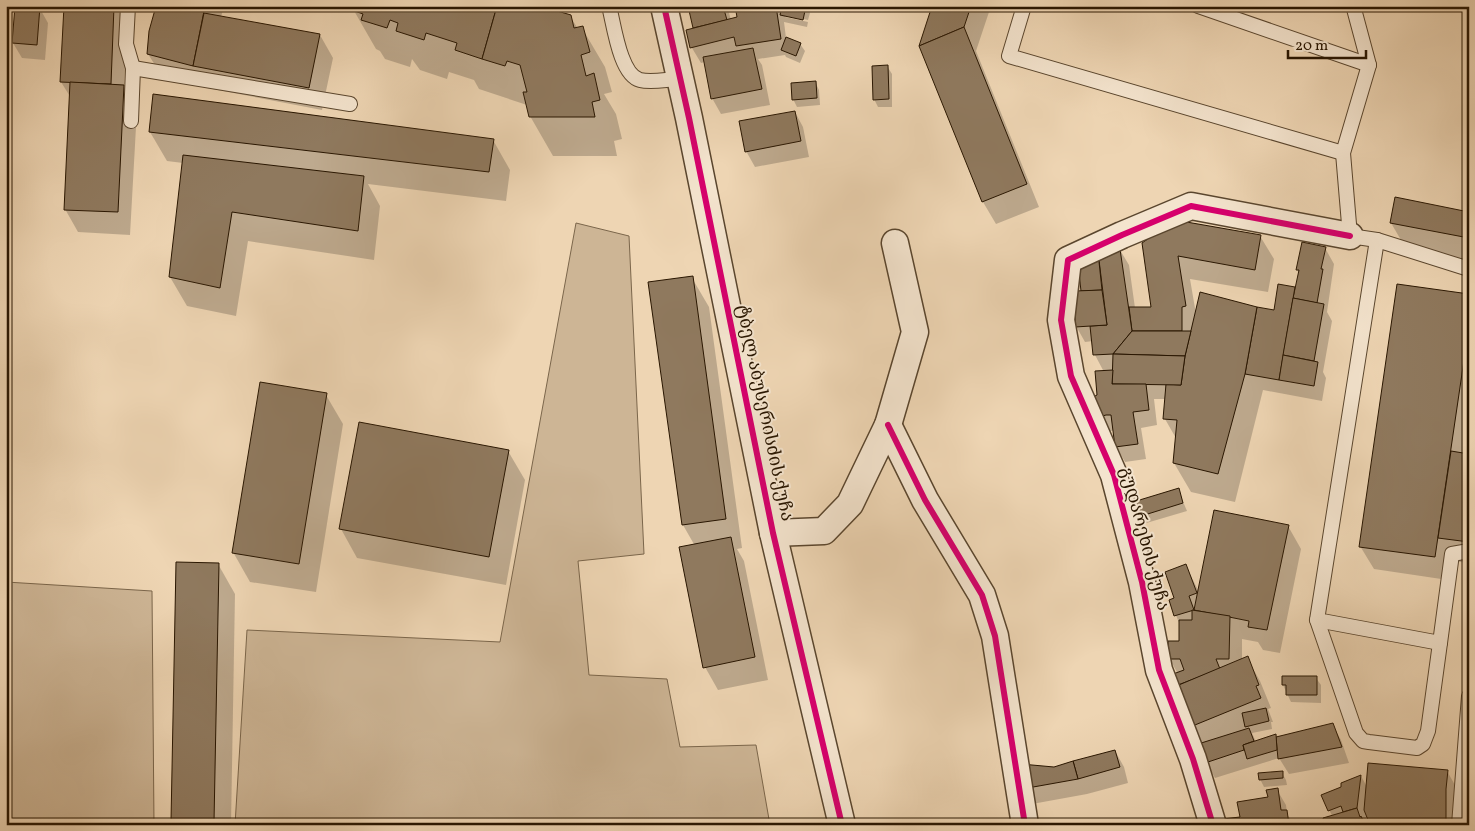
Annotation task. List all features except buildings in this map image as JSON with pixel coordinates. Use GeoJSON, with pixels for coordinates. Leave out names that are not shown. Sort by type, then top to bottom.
{"type":"FeatureCollection","features":[{"type":"Feature","properties":{"kind":"street","name":"ტბელ აბუსერისძის ქუჩა"},"geometry":{"type":"LineString","coordinates":[[664,6],[773,533],[842,825]]}},
{"type":"Feature","properties":{"kind":"street","name":"გუდარეხის ქუჩა"},"geometry":{"type":"LineString","coordinates":[[1214,825],[1193,759],[1159,670],[1142,582],[1114,475],[1071,376],[1060,320],[1068,260],[1191,206],[1350,236]]}},
{"type":"Feature","properties":{"kind":"street"},"geometry":{"type":"LineString","coordinates":[[773,533],[824,531],[850,504],[888,425],[916,332],[895,243]]}},
{"type":"Feature","properties":{"kind":"street"},"geometry":{"type":"LineString","coordinates":[[888,425],[925,500],[982,595],[995,636],[1025,825]]}},
{"type":"Feature","properties":{"kind":"lane"},"geometry":{"type":"LineString","coordinates":[[128,6],[126,44],[133,68],[131,121]]}},
{"type":"Feature","properties":{"kind":"lane"},"geometry":{"type":"LineString","coordinates":[[609,6],[624,63],[632,77],[641,81],[680,79]]}},
{"type":"Feature","properties":{"kind":"lane"},"geometry":{"type":"LineString","coordinates":[[1024,6],[1008,56],[1343,153]]}},
{"type":"Feature","properties":{"kind":"lane"},"geometry":{"type":"LineString","coordinates":[[1198,6],[1369,65]]}},
{"type":"Feature","properties":{"kind":"lane"},"geometry":{"type":"LineString","coordinates":[[1355,6],[1354,9],[1369,65],[1343,153],[1350,236],[1377,240],[1469,269]]}},
{"type":"Feature","properties":{"kind":"lane"},"geometry":{"type":"LineString","coordinates":[[133,68],[350,104]]}},
{"type":"Feature","properties":{"kind":"lane"},"geometry":{"type":"LineString","coordinates":[[1377,240],[1317,620],[1356,733],[1363,740],[1417,748],[1423,744],[1428,731],[1452,554],[1469,551]]}},
{"type":"Feature","properties":{"kind":"lane"},"geometry":{"type":"LineString","coordinates":[[1317,620],[1440,643]]}},
{"type":"Feature","properties":{"kind":"lane"},"geometry":{"type":"LineString","coordinates":[[1459,825],[1469,696]]}},
{"type":"Feature","properties":{"kind":"shaded area"},"geometry":{"type":"Polygon","coordinates":[[[576,223],[629,236],[644,554],[578,561],[589,675],[667,679],[680,747],[756,745],[770,825],[235,825],[247,630],[500,642],[576,223]]]}},
{"type":"Feature","properties":{"kind":"shaded area"},"geometry":{"type":"Polygon","coordinates":[[[6,582],[152,591],[154,825],[6,825],[6,582]]]}},
{"type":"Feature","properties":{"kind":"cycle path"},"geometry":{"type":"LineString","coordinates":[[664,6],[689,118],[773,533],[842,825]]}},
{"type":"Feature","properties":{"kind":"cycle path"},"geometry":{"type":"LineString","coordinates":[[1213,825],[1193,759],[1159,670],[1142,582],[1114,475],[1071,376],[1061,320],[1068,260],[1191,206],[1350,236]]}},
{"type":"Feature","properties":{"kind":"cycle path"},"geometry":{"type":"LineString","coordinates":[[888,425],[925,500],[982,595],[995,636],[1025,825]]}}]}
